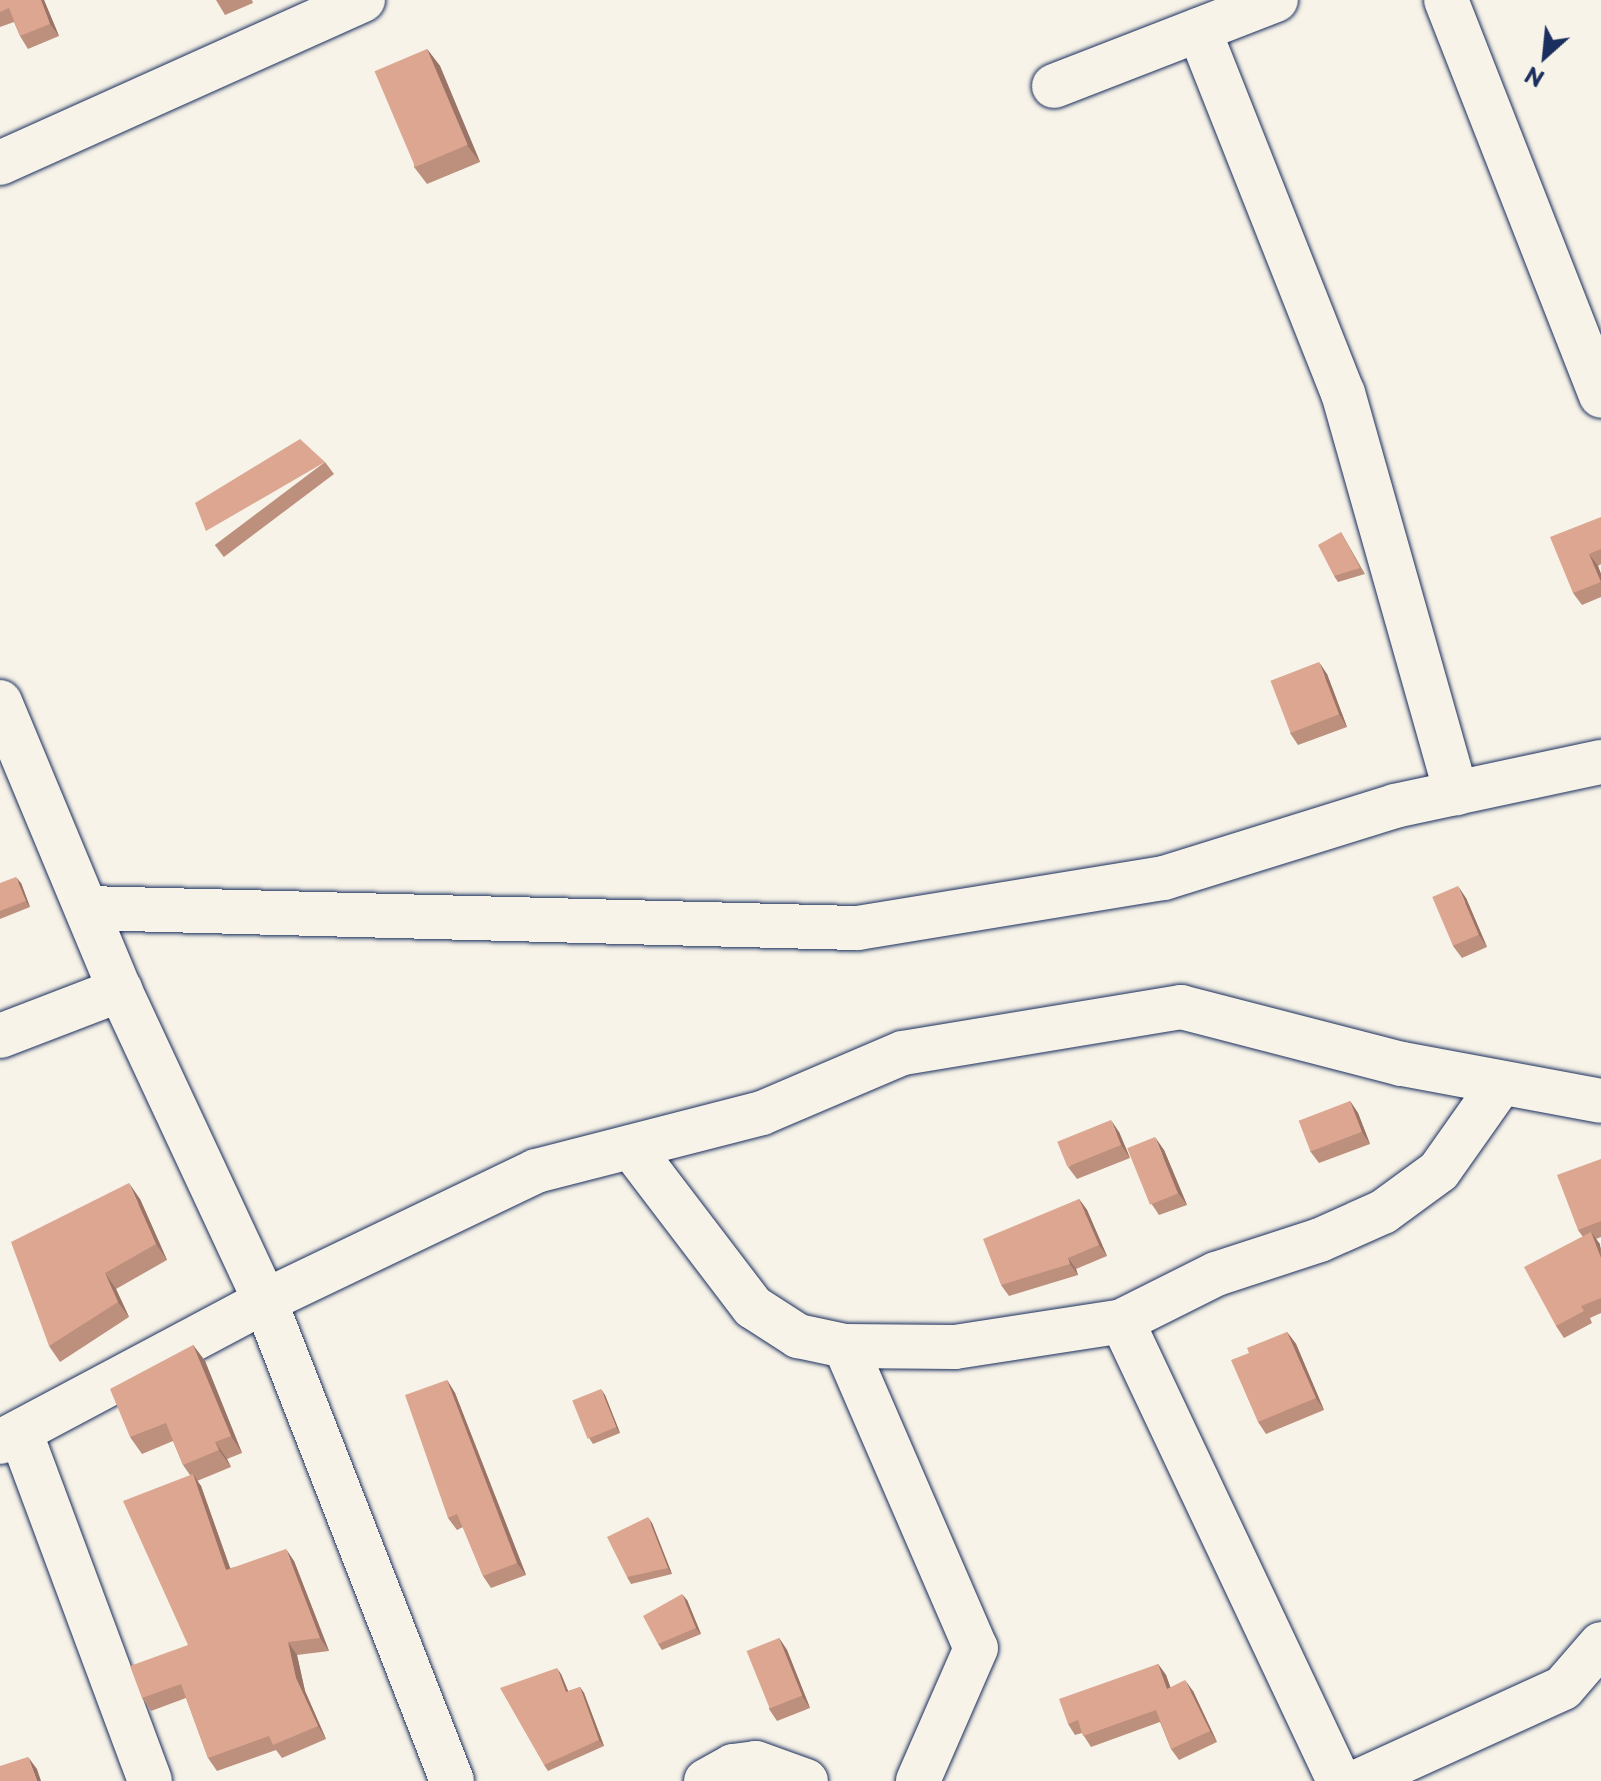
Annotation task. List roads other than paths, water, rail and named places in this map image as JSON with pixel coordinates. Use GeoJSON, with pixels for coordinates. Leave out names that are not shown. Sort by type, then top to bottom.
{"type":"FeatureCollection","features":[{"type":"Feature","properties":{"kind":"street"},"geometry":{"type":"LineString","coordinates":[[0,163],[363,0]]}},
{"type":"Feature","properties":{"kind":"street"},"geometry":{"type":"LineString","coordinates":[[1054,86],[1276,0]]}},
{"type":"Feature","properties":{"kind":"street"},"geometry":{"type":"LineString","coordinates":[[1446,0],[1601,396]]}},
{"type":"Feature","properties":{"kind":"street"},"geometry":{"type":"LineString","coordinates":[[1199,30],[1343,393],[1456,793]]}},
{"type":"Feature","properties":{"kind":"street"},"geometry":{"type":"LineString","coordinates":[[3,719],[120,990],[265,1301],[452,1781]]}},
{"type":"Feature","properties":{"kind":"street"},"geometry":{"type":"LineString","coordinates":[[87,908],[858,928],[1164,878],[1395,806],[1601,762]]}},
{"type":"Feature","properties":{"kind":"street"},"geometry":{"type":"LineString","coordinates":[[0,1036],[120,990]]}},
{"type":"Feature","properties":{"kind":"street"},"geometry":{"type":"LineString","coordinates":[[150,1781],[11,1438],[265,1301],[536,1171],[762,1113],[903,1053],[1181,1007],[1402,1064],[1601,1101]]}},
{"type":"Feature","properties":{"kind":"street"},"geometry":{"type":"LineString","coordinates":[[631,1147],[753,1307],[798,1336],[845,1346],[955,1347],[1122,1321],[1216,1274],[1320,1240],[1383,1212],[1439,1171],[1501,1083]]}},
{"type":"Feature","properties":{"kind":"street"},"geometry":{"type":"LineString","coordinates":[[1122,1321],[1339,1781]]}},
{"type":"Feature","properties":{"kind":"street"},"geometry":{"type":"LineString","coordinates":[[845,1346],[976,1648],[918,1781]]}},
{"type":"Feature","properties":{"kind":"street"},"geometry":{"type":"LineString","coordinates":[[1359,1781],[1563,1688],[1601,1644]]}},
{"type":"Feature","properties":{"kind":"street"},"geometry":{"type":"LineString","coordinates":[[706,1781],[733,1766],[756,1763],[806,1781]]}}]}
